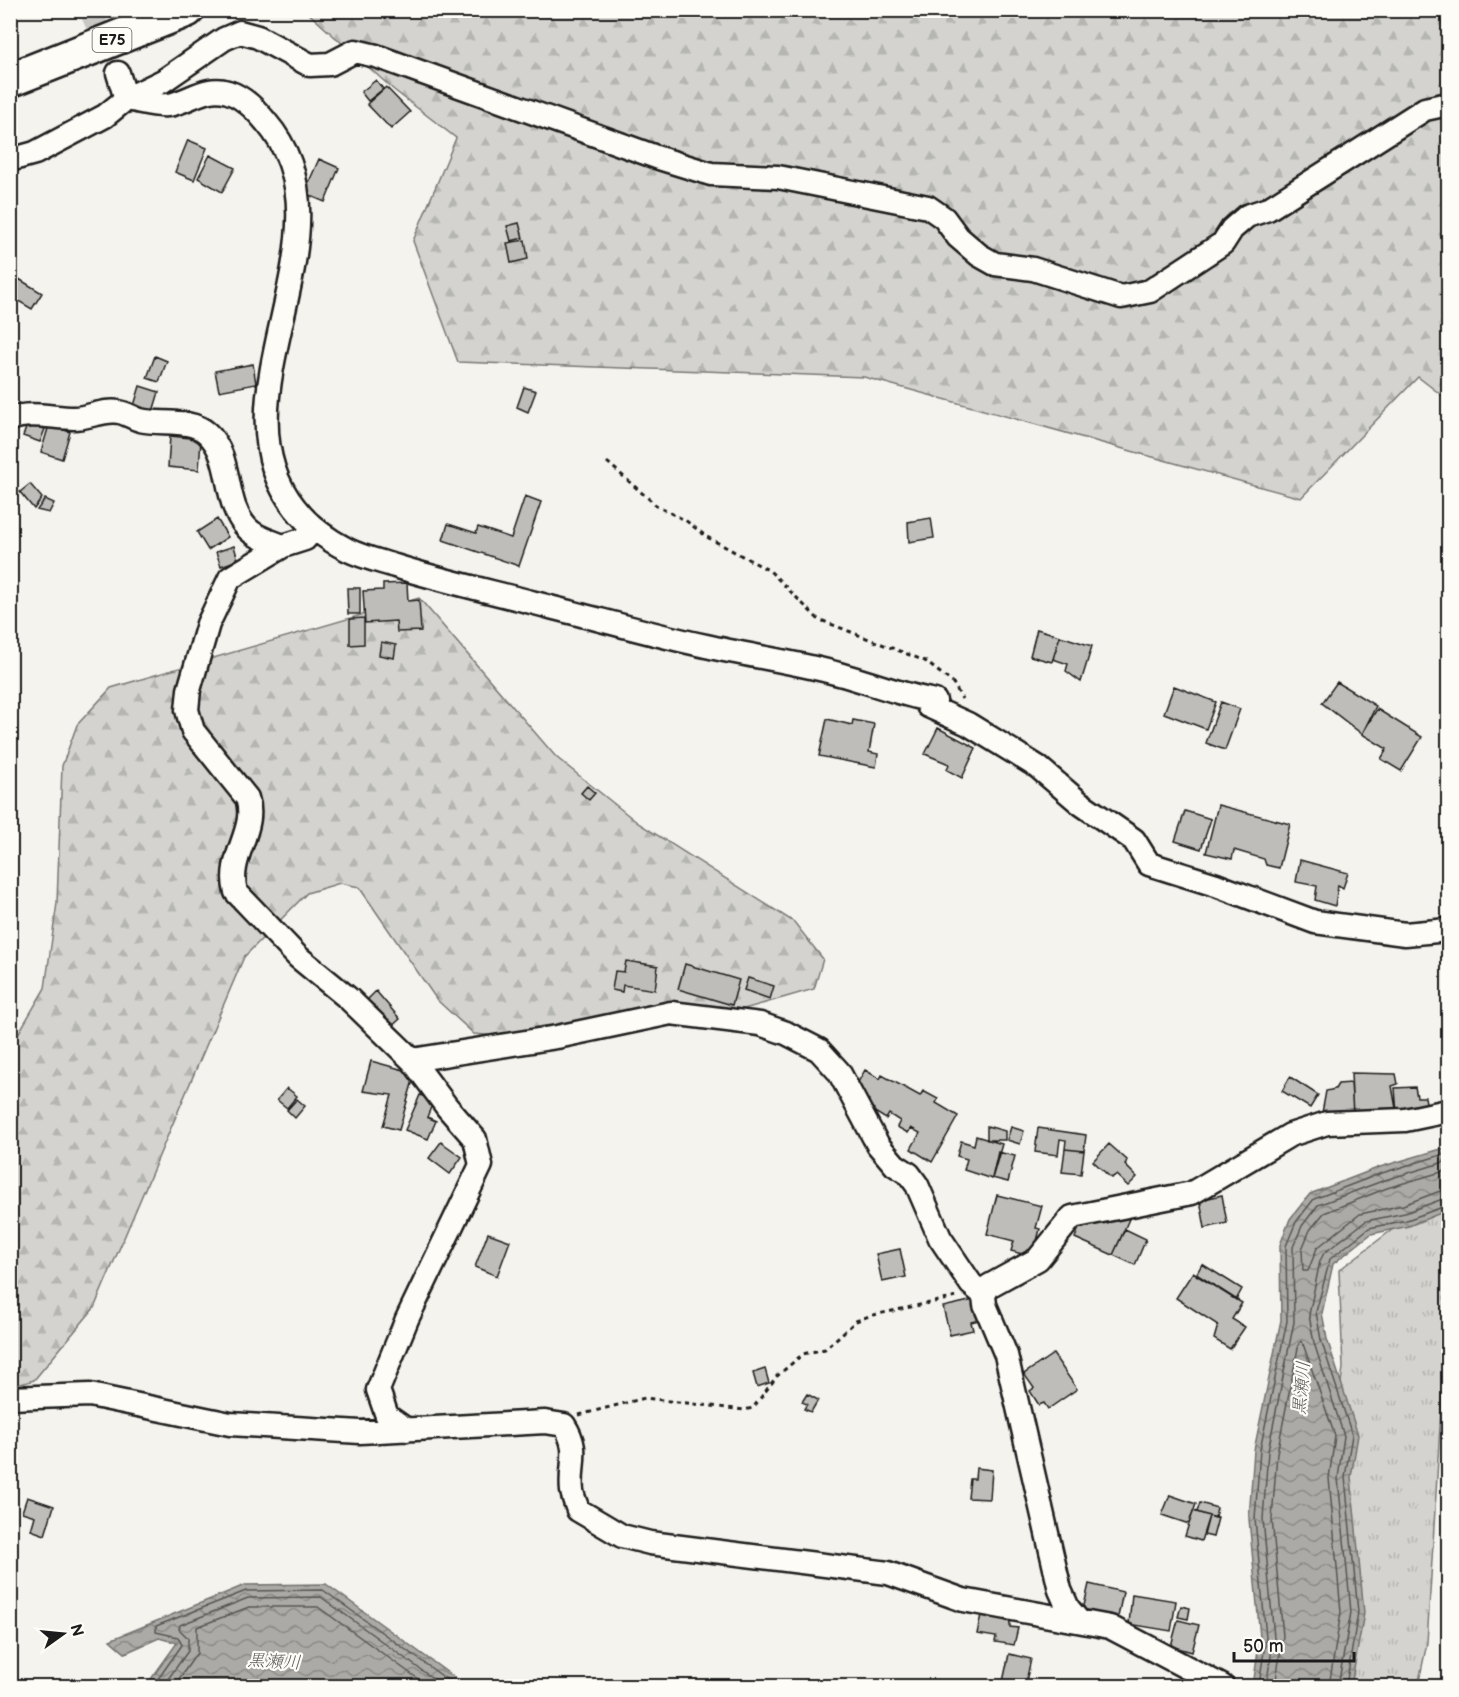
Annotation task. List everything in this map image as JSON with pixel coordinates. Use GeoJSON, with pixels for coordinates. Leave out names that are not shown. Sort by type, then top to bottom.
{"type":"FeatureCollection","features":[{"type":"Feature","properties":{"kind":"highway","name":"E75"},"geometry":{"type":"LineString","coordinates":[[23,75],[187,10]]}},
{"type":"Feature","properties":{"kind":"street"},"geometry":{"type":"LineString","coordinates":[[10,160],[35,153],[105,116],[126,99],[163,81],[224,39],[240,32],[258,37],[310,65],[330,64],[356,51],[711,174],[778,177],[928,207],[944,218],[958,237],[979,255],[995,264],[1033,269],[1099,292],[1121,297],[1150,291],[1223,243],[1232,229],[1247,216],[1268,209],[1425,109],[1449,104]]}},
{"type":"Feature","properties":{"kind":"street"},"geometry":{"type":"LineString","coordinates":[[118,73],[126,99]]}},
{"type":"Feature","properties":{"kind":"street"},"geometry":{"type":"LineString","coordinates":[[126,99],[168,105],[211,90],[229,92],[252,106],[273,130],[289,159],[298,215],[295,250],[269,392],[267,424],[269,452],[279,481],[293,506],[313,528],[349,551],[416,573],[684,641],[839,674],[901,695],[935,701],[928,706],[968,724],[1038,767],[1080,803],[1134,840],[1149,864],[1216,885],[1315,922],[1405,934],[1449,930]]}},
{"type":"Feature","properties":{"kind":"street"},"geometry":{"type":"LineString","coordinates":[[10,419],[27,416],[75,418],[118,411],[140,420],[189,425],[205,431],[216,445],[226,468],[235,510],[247,528],[260,537],[284,546]]}},
{"type":"Feature","properties":{"kind":"street"},"geometry":{"type":"LineString","coordinates":[[313,528],[305,539],[284,546],[230,578],[208,624],[189,690],[187,710],[193,731],[247,798],[251,810],[234,864],[232,878],[236,892],[298,957],[348,998],[412,1060],[447,1107],[475,1139],[480,1150],[481,1165],[407,1319],[378,1390],[387,1416],[407,1430]]}},
{"type":"Feature","properties":{"kind":"street"},"geometry":{"type":"LineString","coordinates":[[412,1060],[558,1037],[671,1013],[760,1024],[786,1033],[819,1050],[843,1078],[878,1145],[917,1185],[940,1238],[971,1284],[982,1293],[1006,1355],[1060,1590],[1068,1608],[1079,1621]]}},
{"type":"Feature","properties":{"kind":"street"},"geometry":{"type":"LineString","coordinates":[[982,1293],[999,1279],[1038,1259],[1072,1217],[1192,1192],[1290,1135],[1314,1126],[1326,1123],[1405,1120],[1449,1111]]}},
{"type":"Feature","properties":{"kind":"street"},"geometry":{"type":"LineString","coordinates":[[10,1398],[90,1395],[230,1424],[360,1432],[545,1422],[564,1425],[571,1436],[575,1454],[572,1490],[578,1510],[622,1536],[650,1543],[888,1574],[963,1600],[1110,1627],[1222,1686]]}},
{"type":"Feature","properties":{"kind":"path"},"geometry":{"type":"LineString","coordinates":[[607,462],[658,507],[685,520],[707,537],[770,571],[819,619],[926,661],[957,689],[968,724]]}},
{"type":"Feature","properties":{"kind":"path"},"geometry":{"type":"LineString","coordinates":[[564,1425],[579,1415],[645,1398],[744,1410],[753,1408],[777,1376],[803,1354],[825,1349],[856,1321],[982,1293]]}},
{"type":"Feature","properties":{"kind":"green space"},"geometry":{"type":"Polygon","coordinates":[[[306,11],[1448,11],[1448,400],[1418,377],[1301,498],[864,377],[458,362],[413,241],[456,138],[394,90],[306,11]]]}},
{"type":"Feature","properties":{"kind":"green space"},"geometry":{"type":"Polygon","coordinates":[[[419,598],[556,757],[638,823],[794,922],[823,959],[814,989],[730,1013],[521,1038],[474,1034],[437,1000],[359,887],[340,883],[307,893],[244,957],[94,1308],[34,1380],[11,1387],[11,1046],[45,988],[57,903],[62,766],[77,725],[111,688],[419,598]]]}},
{"type":"Feature","properties":{"kind":"green space"},"geometry":{"type":"Polygon","coordinates":[[[1430,1201],[1448,1207],[1448,1324],[1446,1326],[1427,1643],[1418,1686],[1355,1686],[1348,1677],[1329,1467],[1343,1368],[1339,1270],[1430,1201]]]}},
{"type":"Feature","properties":{"kind":"water","name":"黒瀬川"},"geometry":{"type":"Polygon","coordinates":[[[1448,1147],[1448,1210],[1409,1226],[1371,1234],[1333,1264],[1322,1313],[1327,1339],[1358,1435],[1351,1477],[1364,1613],[1351,1686],[1253,1686],[1260,1637],[1249,1519],[1254,1450],[1281,1320],[1280,1245],[1290,1219],[1310,1194],[1380,1167],[1448,1147]]]}},
{"type":"Feature","properties":{"kind":"water","name":"黒瀬川"},"geometry":{"type":"Polygon","coordinates":[[[326,1584],[466,1686],[146,1686],[177,1643],[159,1638],[125,1653],[110,1640],[245,1585],[326,1584]]]}},
{"type":"Feature","properties":{"kind":"building"},"geometry":{"type":"Polygon","coordinates":[[[376,80],[383,89],[368,101],[361,92],[376,80]]]}},
{"type":"Feature","properties":{"kind":"building"},"geometry":{"type":"Polygon","coordinates":[[[386,87],[410,112],[391,129],[367,104],[386,87]]]}},
{"type":"Feature","properties":{"kind":"building"},"geometry":{"type":"Polygon","coordinates":[[[188,140],[207,148],[194,180],[175,172],[188,140]]]}},
{"type":"Feature","properties":{"kind":"building"},"geometry":{"type":"Polygon","coordinates":[[[210,155],[235,168],[222,192],[198,178],[210,155]]]}},
{"type":"Feature","properties":{"kind":"building"},"geometry":{"type":"Polygon","coordinates":[[[319,159],[339,168],[325,202],[304,193],[319,159]]]}},
{"type":"Feature","properties":{"kind":"building"},"geometry":{"type":"Polygon","coordinates":[[[519,223],[523,238],[511,241],[507,226],[519,223]]]}},
{"type":"Feature","properties":{"kind":"building"},"geometry":{"type":"Polygon","coordinates":[[[525,240],[528,259],[511,263],[507,243],[525,240]]]}},
{"type":"Feature","properties":{"kind":"building"},"geometry":{"type":"Polygon","coordinates":[[[19,279],[42,293],[32,309],[10,296],[19,279]]]}},
{"type":"Feature","properties":{"kind":"building"},"geometry":{"type":"Polygon","coordinates":[[[155,356],[167,361],[159,382],[147,378],[155,356]]]}},
{"type":"Feature","properties":{"kind":"building"},"geometry":{"type":"Polygon","coordinates":[[[253,364],[256,384],[219,391],[215,371],[253,364]]]}},
{"type":"Feature","properties":{"kind":"building"},"geometry":{"type":"Polygon","coordinates":[[[140,386],[159,392],[152,415],[133,409],[140,386]]]}},
{"type":"Feature","properties":{"kind":"building"},"geometry":{"type":"Polygon","coordinates":[[[524,387],[536,391],[528,412],[517,407],[524,387]]]}},
{"type":"Feature","properties":{"kind":"building"},"geometry":{"type":"Polygon","coordinates":[[[28,423],[45,429],[40,442],[23,436],[28,423]]]}},
{"type":"Feature","properties":{"kind":"building"},"geometry":{"type":"Polygon","coordinates":[[[49,425],[70,432],[62,459],[41,452],[49,425]]]}},
{"type":"Feature","properties":{"kind":"building"},"geometry":{"type":"Polygon","coordinates":[[[170,436],[201,439],[199,470],[168,467],[170,436]]]}},
{"type":"Feature","properties":{"kind":"building"},"geometry":{"type":"Polygon","coordinates":[[[30,484],[42,498],[34,509],[20,492],[30,484]]]}},
{"type":"Feature","properties":{"kind":"building"},"geometry":{"type":"Polygon","coordinates":[[[525,496],[541,502],[519,566],[443,540],[448,524],[476,533],[478,527],[511,538],[525,496]]]}},
{"type":"Feature","properties":{"kind":"building"},"geometry":{"type":"Polygon","coordinates":[[[45,499],[54,503],[49,513],[37,510],[45,499]]]}},
{"type":"Feature","properties":{"kind":"building"},"geometry":{"type":"Polygon","coordinates":[[[931,518],[934,538],[909,542],[908,522],[931,518]]]}},
{"type":"Feature","properties":{"kind":"building"},"geometry":{"type":"Polygon","coordinates":[[[217,519],[228,537],[208,550],[197,532],[217,519]]]}},
{"type":"Feature","properties":{"kind":"building"},"geometry":{"type":"Polygon","coordinates":[[[234,546],[238,560],[221,566],[216,552],[234,546]]]}},
{"type":"Feature","properties":{"kind":"building"},"geometry":{"type":"Polygon","coordinates":[[[407,583],[408,601],[419,600],[421,631],[397,632],[396,621],[365,623],[363,591],[383,590],[383,584],[407,583]]]}},
{"type":"Feature","properties":{"kind":"building"},"geometry":{"type":"Polygon","coordinates":[[[347,588],[360,588],[360,614],[348,614],[347,588]]]}},
{"type":"Feature","properties":{"kind":"building"},"geometry":{"type":"Polygon","coordinates":[[[364,618],[364,644],[350,645],[350,619],[364,618]]]}},
{"type":"Feature","properties":{"kind":"building"},"geometry":{"type":"Polygon","coordinates":[[[1037,629],[1060,636],[1052,662],[1030,656],[1037,629]]]}},
{"type":"Feature","properties":{"kind":"building"},"geometry":{"type":"Polygon","coordinates":[[[1060,636],[1092,646],[1081,682],[1066,671],[1068,664],[1053,659],[1060,636]]]}},
{"type":"Feature","properties":{"kind":"building"},"geometry":{"type":"Polygon","coordinates":[[[381,642],[396,645],[394,658],[379,655],[381,642]]]}},
{"type":"Feature","properties":{"kind":"building"},"geometry":{"type":"Polygon","coordinates":[[[1337,682],[1376,706],[1362,734],[1322,703],[1337,682]]]}},
{"type":"Feature","properties":{"kind":"building"},"geometry":{"type":"Polygon","coordinates":[[[1174,686],[1216,702],[1206,729],[1164,713],[1174,686]]]}},
{"type":"Feature","properties":{"kind":"building"},"geometry":{"type":"Polygon","coordinates":[[[1221,702],[1240,709],[1225,750],[1206,743],[1221,702]]]}},
{"type":"Feature","properties":{"kind":"building"},"geometry":{"type":"Polygon","coordinates":[[[1377,709],[1422,737],[1401,771],[1381,759],[1387,749],[1362,734],[1377,709]]]}},
{"type":"Feature","properties":{"kind":"building"},"geometry":{"type":"Polygon","coordinates":[[[827,719],[852,725],[853,720],[874,724],[869,752],[878,754],[876,767],[819,756],[827,719]]]}},
{"type":"Feature","properties":{"kind":"building"},"geometry":{"type":"Polygon","coordinates":[[[938,728],[976,748],[962,778],[947,770],[949,764],[925,754],[938,728]]]}},
{"type":"Feature","properties":{"kind":"building"},"geometry":{"type":"Polygon","coordinates":[[[587,786],[595,793],[589,800],[581,793],[587,786]]]}},
{"type":"Feature","properties":{"kind":"building"},"geometry":{"type":"Polygon","coordinates":[[[1218,805],[1290,824],[1279,868],[1266,865],[1264,859],[1234,850],[1232,859],[1206,853],[1218,805]]]}},
{"type":"Feature","properties":{"kind":"building"},"geometry":{"type":"Polygon","coordinates":[[[1185,811],[1211,819],[1201,849],[1175,841],[1185,811]]]}},
{"type":"Feature","properties":{"kind":"building"},"geometry":{"type":"Polygon","coordinates":[[[1300,860],[1348,873],[1343,888],[1338,885],[1335,906],[1315,900],[1317,886],[1296,882],[1300,860]]]}},
{"type":"Feature","properties":{"kind":"building"},"geometry":{"type":"Polygon","coordinates":[[[626,961],[658,966],[655,990],[623,985],[622,992],[612,990],[615,971],[624,972],[626,961]]]}},
{"type":"Feature","properties":{"kind":"building"},"geometry":{"type":"Polygon","coordinates":[[[685,964],[739,980],[732,1005],[678,989],[685,964]]]}},
{"type":"Feature","properties":{"kind":"building"},"geometry":{"type":"Polygon","coordinates":[[[748,978],[774,986],[770,999],[744,990],[748,978]]]}},
{"type":"Feature","properties":{"kind":"building"},"geometry":{"type":"Polygon","coordinates":[[[376,991],[400,1019],[389,1029],[365,1002],[376,991]]]}},
{"type":"Feature","properties":{"kind":"building"},"geometry":{"type":"Polygon","coordinates":[[[371,1061],[415,1073],[399,1130],[383,1126],[392,1095],[363,1091],[371,1061]]]}},
{"type":"Feature","properties":{"kind":"building"},"geometry":{"type":"Polygon","coordinates":[[[865,1070],[880,1079],[882,1075],[920,1096],[923,1091],[938,1099],[936,1103],[958,1116],[932,1162],[911,1149],[920,1133],[911,1128],[908,1133],[897,1127],[900,1121],[889,1114],[886,1119],[873,1111],[874,1109],[866,1104],[869,1100],[853,1091],[865,1070]]]}},
{"type":"Feature","properties":{"kind":"building"},"geometry":{"type":"Polygon","coordinates":[[[1351,1073],[1396,1074],[1398,1084],[1392,1086],[1397,1114],[1353,1117],[1351,1073]]]}},
{"type":"Feature","properties":{"kind":"building"},"geometry":{"type":"Polygon","coordinates":[[[1290,1077],[1318,1095],[1310,1108],[1282,1091],[1290,1077]]]}},
{"type":"Feature","properties":{"kind":"building"},"geometry":{"type":"Polygon","coordinates":[[[1351,1083],[1353,1112],[1322,1113],[1326,1091],[1335,1089],[1338,1084],[1351,1083]]]}},
{"type":"Feature","properties":{"kind":"building"},"geometry":{"type":"Polygon","coordinates":[[[1415,1087],[1417,1097],[1425,1097],[1427,1109],[1397,1114],[1395,1088],[1415,1087]]]}},
{"type":"Feature","properties":{"kind":"building"},"geometry":{"type":"Polygon","coordinates":[[[287,1088],[297,1096],[287,1108],[277,1100],[287,1088]]]}},
{"type":"Feature","properties":{"kind":"building"},"geometry":{"type":"Polygon","coordinates":[[[420,1095],[434,1100],[427,1117],[436,1121],[428,1139],[405,1130],[420,1095]]]}},
{"type":"Feature","properties":{"kind":"building"},"geometry":{"type":"Polygon","coordinates":[[[297,1099],[305,1106],[295,1118],[287,1110],[297,1099]]]}},
{"type":"Feature","properties":{"kind":"building"},"geometry":{"type":"Polygon","coordinates":[[[987,1126],[1005,1131],[1005,1140],[987,1140],[987,1126]]]}},
{"type":"Feature","properties":{"kind":"building"},"geometry":{"type":"Polygon","coordinates":[[[1011,1127],[1024,1131],[1020,1144],[1007,1140],[1011,1127]]]}},
{"type":"Feature","properties":{"kind":"building"},"geometry":{"type":"Polygon","coordinates":[[[1038,1128],[1086,1135],[1084,1151],[1065,1149],[1066,1140],[1060,1139],[1058,1155],[1035,1152],[1038,1128]]]}},
{"type":"Feature","properties":{"kind":"building"},"geometry":{"type":"Polygon","coordinates":[[[976,1136],[1002,1144],[992,1179],[964,1170],[967,1159],[957,1156],[961,1141],[974,1145],[976,1136]]]}},
{"type":"Feature","properties":{"kind":"building"},"geometry":{"type":"Polygon","coordinates":[[[441,1142],[462,1157],[450,1174],[429,1158],[441,1142]]]}},
{"type":"Feature","properties":{"kind":"building"},"geometry":{"type":"Polygon","coordinates":[[[1109,1144],[1127,1160],[1125,1165],[1137,1177],[1128,1186],[1116,1175],[1111,1178],[1093,1161],[1109,1144]]]}},
{"type":"Feature","properties":{"kind":"building"},"geometry":{"type":"Polygon","coordinates":[[[1065,1149],[1084,1151],[1081,1174],[1062,1172],[1065,1149]]]}},
{"type":"Feature","properties":{"kind":"building"},"geometry":{"type":"Polygon","coordinates":[[[998,1152],[1015,1156],[1008,1182],[992,1178],[998,1152]]]}},
{"type":"Feature","properties":{"kind":"building"},"geometry":{"type":"Polygon","coordinates":[[[997,1195],[1042,1206],[1036,1228],[1040,1229],[1033,1257],[1011,1251],[1014,1241],[987,1234],[997,1195]]]}},
{"type":"Feature","properties":{"kind":"building"},"geometry":{"type":"Polygon","coordinates":[[[1222,1195],[1227,1223],[1205,1228],[1200,1200],[1222,1195]]]}},
{"type":"Feature","properties":{"kind":"building"},"geometry":{"type":"Polygon","coordinates":[[[1113,1212],[1129,1219],[1113,1255],[1075,1238],[1081,1223],[1089,1227],[1094,1217],[1108,1224],[1113,1212]]]}},
{"type":"Feature","properties":{"kind":"building"},"geometry":{"type":"Polygon","coordinates":[[[1125,1229],[1146,1239],[1135,1265],[1113,1255],[1125,1229]]]}},
{"type":"Feature","properties":{"kind":"building"},"geometry":{"type":"Polygon","coordinates":[[[488,1233],[510,1241],[497,1276],[475,1267],[488,1233]]]}},
{"type":"Feature","properties":{"kind":"building"},"geometry":{"type":"Polygon","coordinates":[[[900,1249],[906,1277],[882,1282],[876,1254],[900,1249]]]}},
{"type":"Feature","properties":{"kind":"building"},"geometry":{"type":"Polygon","coordinates":[[[1202,1264],[1242,1289],[1236,1300],[1196,1275],[1202,1264]]]}},
{"type":"Feature","properties":{"kind":"building"},"geometry":{"type":"Polygon","coordinates":[[[1193,1272],[1242,1303],[1232,1319],[1245,1327],[1230,1349],[1214,1339],[1218,1325],[1176,1298],[1193,1272]]]}},
{"type":"Feature","properties":{"kind":"building"},"geometry":{"type":"Polygon","coordinates":[[[974,1300],[979,1320],[971,1322],[973,1330],[950,1335],[943,1307],[974,1300]]]}},
{"type":"Feature","properties":{"kind":"building"},"geometry":{"type":"Polygon","coordinates":[[[1053,1354],[1077,1389],[1048,1409],[1044,1403],[1039,1405],[1030,1391],[1034,1388],[1024,1374],[1053,1354]]]}},
{"type":"Feature","properties":{"kind":"building"},"geometry":{"type":"Polygon","coordinates":[[[765,1369],[769,1383],[757,1387],[753,1373],[765,1369]]]}},
{"type":"Feature","properties":{"kind":"building"},"geometry":{"type":"Polygon","coordinates":[[[807,1394],[818,1400],[811,1412],[804,1409],[807,1404],[802,1402],[807,1394]]]}},
{"type":"Feature","properties":{"kind":"building"},"geometry":{"type":"Polygon","coordinates":[[[976,1468],[992,1470],[990,1499],[968,1498],[970,1479],[975,1479],[976,1468]]]}},
{"type":"Feature","properties":{"kind":"building"},"geometry":{"type":"Polygon","coordinates":[[[1170,1495],[1196,1504],[1189,1524],[1162,1515],[1170,1495]]]}},
{"type":"Feature","properties":{"kind":"building"},"geometry":{"type":"Polygon","coordinates":[[[27,1497],[54,1506],[45,1535],[31,1530],[35,1516],[22,1512],[27,1497]]]}},
{"type":"Feature","properties":{"kind":"building"},"geometry":{"type":"Polygon","coordinates":[[[1200,1503],[1217,1508],[1215,1518],[1197,1512],[1200,1503]]]}},
{"type":"Feature","properties":{"kind":"building"},"geometry":{"type":"Polygon","coordinates":[[[1193,1511],[1209,1516],[1201,1541],[1185,1536],[1193,1511]]]}},
{"type":"Feature","properties":{"kind":"building"},"geometry":{"type":"Polygon","coordinates":[[[1209,1516],[1218,1518],[1213,1537],[1204,1535],[1209,1516]]]}},
{"type":"Feature","properties":{"kind":"building"},"geometry":{"type":"Polygon","coordinates":[[[1089,1584],[1123,1592],[1118,1617],[1083,1610],[1089,1584]]]}},
{"type":"Feature","properties":{"kind":"building"},"geometry":{"type":"Polygon","coordinates":[[[1132,1594],[1176,1601],[1171,1631],[1129,1624],[1132,1594]]]}},
{"type":"Feature","properties":{"kind":"building"},"geometry":{"type":"Polygon","coordinates":[[[1181,1606],[1190,1608],[1188,1619],[1178,1617],[1181,1606]]]}},
{"type":"Feature","properties":{"kind":"building"},"geometry":{"type":"Polygon","coordinates":[[[982,1610],[1007,1615],[1006,1621],[1010,1622],[1010,1627],[1018,1628],[1014,1645],[995,1642],[996,1637],[977,1634],[982,1610]]]}},
{"type":"Feature","properties":{"kind":"building"},"geometry":{"type":"Polygon","coordinates":[[[1178,1620],[1199,1625],[1192,1652],[1171,1646],[1178,1620]]]}},
{"type":"Feature","properties":{"kind":"building"},"geometry":{"type":"Polygon","coordinates":[[[1009,1654],[1031,1659],[1025,1686],[1002,1686],[1009,1654]]]}},
{"type":"Feature","properties":{"kind":"tunnel"},"geometry":{"type":"LineString","coordinates":[[90,10],[118,73]]}}]}
